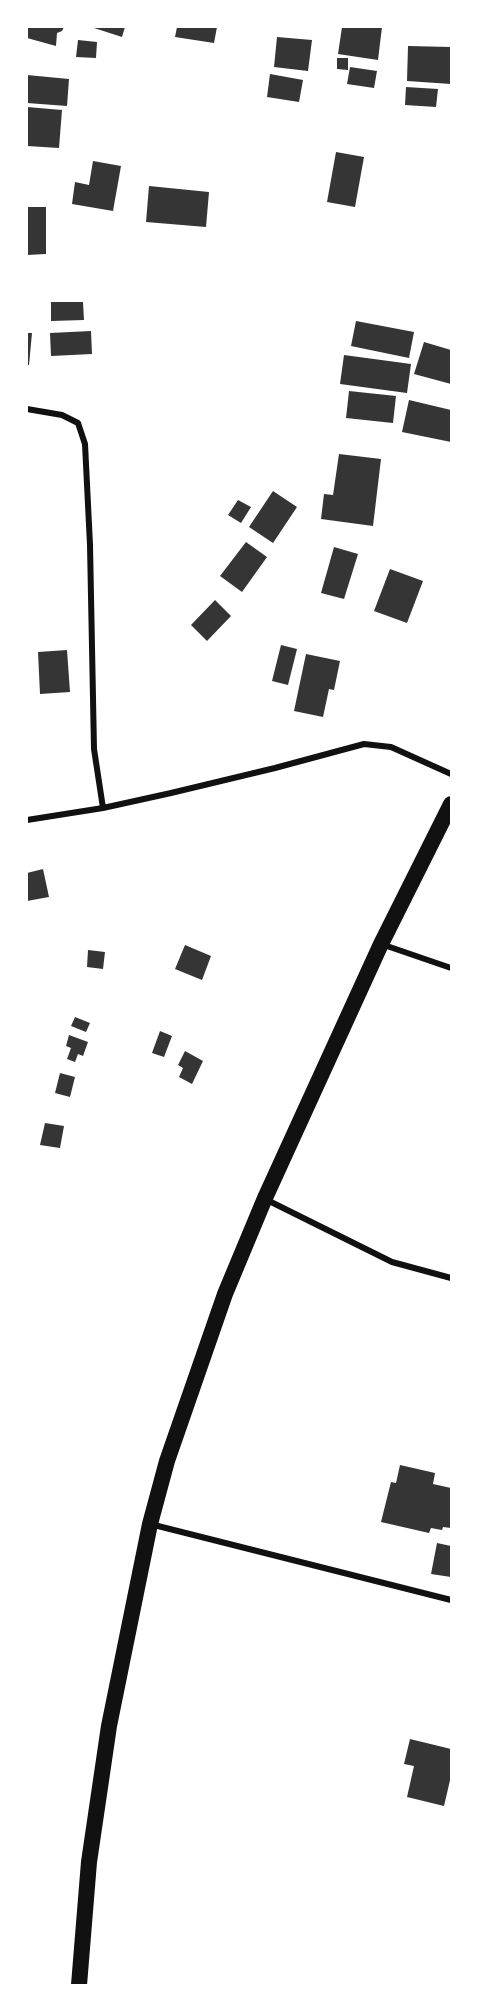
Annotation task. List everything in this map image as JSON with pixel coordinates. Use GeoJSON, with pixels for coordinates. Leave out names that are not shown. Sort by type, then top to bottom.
{"type":"FeatureCollection","features":[{"type":"Feature","properties":{"kind":"highway"},"geometry":{"type":"LineString","coordinates":[[78,1985],[90,1862],[109,1726],[150,1524],[167,1461],[225,1294],[265,1198],[381,944],[451,804]]}},
{"type":"Feature","properties":{"kind":"street"},"geometry":{"type":"LineString","coordinates":[[27,409],[62,415],[78,423],[85,444],[90,545],[94,749],[103,808]]}},
{"type":"Feature","properties":{"kind":"street"},"geometry":{"type":"LineString","coordinates":[[27,820],[103,808],[275,768],[364,744],[391,747],[451,774]]}},
{"type":"Feature","properties":{"kind":"street"},"geometry":{"type":"LineString","coordinates":[[381,944],[451,968]]}},
{"type":"Feature","properties":{"kind":"street"},"geometry":{"type":"LineString","coordinates":[[265,1198],[392,1262],[451,1278]]}},
{"type":"Feature","properties":{"kind":"street"},"geometry":{"type":"LineString","coordinates":[[150,1524],[451,1600]]}},
{"type":"Feature","properties":{"kind":"building"},"geometry":{"type":"Polygon","coordinates":[[[28,27],[64,27],[57,33],[56,46],[27,38],[28,27]]]}},
{"type":"Feature","properties":{"kind":"building"},"geometry":{"type":"Polygon","coordinates":[[[91,27],[125,27],[122,37],[91,27]]]}},
{"type":"Feature","properties":{"kind":"building"},"geometry":{"type":"Polygon","coordinates":[[[177,27],[217,27],[214,43],[175,37],[177,27]]]}},
{"type":"Feature","properties":{"kind":"building"},"geometry":{"type":"Polygon","coordinates":[[[342,27],[382,27],[378,60],[338,54],[342,27]]]}},
{"type":"Feature","properties":{"kind":"building"},"geometry":{"type":"Polygon","coordinates":[[[277,37],[312,40],[308,71],[274,67],[277,37]]]}},
{"type":"Feature","properties":{"kind":"building"},"geometry":{"type":"Polygon","coordinates":[[[78,40],[97,42],[96,58],[76,57],[78,40]]]}},
{"type":"Feature","properties":{"kind":"building"},"geometry":{"type":"Polygon","coordinates":[[[408,46],[451,47],[451,84],[407,81],[408,46]]]}},
{"type":"Feature","properties":{"kind":"building"},"geometry":{"type":"Polygon","coordinates":[[[337,58],[348,58],[348,70],[337,69],[337,58]]]}},
{"type":"Feature","properties":{"kind":"building"},"geometry":{"type":"Polygon","coordinates":[[[350,67],[377,71],[374,88],[347,84],[350,67]]]}},
{"type":"Feature","properties":{"kind":"building"},"geometry":{"type":"Polygon","coordinates":[[[270,74],[303,80],[299,102],[267,97],[270,74]]]}},
{"type":"Feature","properties":{"kind":"building"},"geometry":{"type":"Polygon","coordinates":[[[27,75],[69,79],[67,106],[27,103],[27,75]]]}},
{"type":"Feature","properties":{"kind":"building"},"geometry":{"type":"Polygon","coordinates":[[[406,87],[438,89],[436,107],[405,105],[406,87]]]}},
{"type":"Feature","properties":{"kind":"building"},"geometry":{"type":"Polygon","coordinates":[[[27,107],[62,110],[59,148],[27,146],[27,107]]]}},
{"type":"Feature","properties":{"kind":"building"},"geometry":{"type":"Polygon","coordinates":[[[336,152],[364,157],[355,207],[327,202],[336,152]]]}},
{"type":"Feature","properties":{"kind":"building"},"geometry":{"type":"Polygon","coordinates":[[[93,161],[121,166],[113,211],[72,204],[75,182],[89,185],[93,161]]]}},
{"type":"Feature","properties":{"kind":"building"},"geometry":{"type":"Polygon","coordinates":[[[149,186],[209,192],[206,227],[146,222],[149,186]]]}},
{"type":"Feature","properties":{"kind":"building"},"geometry":{"type":"Polygon","coordinates":[[[27,207],[46,207],[46,254],[27,255],[27,207]]]}},
{"type":"Feature","properties":{"kind":"building"},"geometry":{"type":"Polygon","coordinates":[[[51,302],[83,302],[84,320],[51,321],[51,302]]]}},
{"type":"Feature","properties":{"kind":"building"},"geometry":{"type":"Polygon","coordinates":[[[356,321],[414,332],[409,358],[351,346],[356,321]]]}},
{"type":"Feature","properties":{"kind":"building"},"geometry":{"type":"Polygon","coordinates":[[[91,331],[92,354],[51,356],[50,333],[91,331]]]}},
{"type":"Feature","properties":{"kind":"building"},"geometry":{"type":"Polygon","coordinates":[[[27,333],[32,333],[29,365],[27,365],[27,333]]]}},
{"type":"Feature","properties":{"kind":"building"},"geometry":{"type":"Polygon","coordinates":[[[424,342],[451,350],[451,384],[414,374],[424,342]]]}},
{"type":"Feature","properties":{"kind":"building"},"geometry":{"type":"Polygon","coordinates":[[[344,355],[411,364],[407,393],[340,384],[344,355]]]}},
{"type":"Feature","properties":{"kind":"building"},"geometry":{"type":"Polygon","coordinates":[[[349,391],[396,396],[393,423],[346,418],[349,391]]]}},
{"type":"Feature","properties":{"kind":"building"},"geometry":{"type":"Polygon","coordinates":[[[409,400],[451,410],[451,442],[402,432],[409,400]]]}},
{"type":"Feature","properties":{"kind":"building"},"geometry":{"type":"Polygon","coordinates":[[[339,454],[381,459],[373,526],[321,519],[324,494],[333,495],[339,454]]]}},
{"type":"Feature","properties":{"kind":"building"},"geometry":{"type":"Polygon","coordinates":[[[273,491],[297,507],[273,543],[249,527],[273,491]]]}},
{"type":"Feature","properties":{"kind":"building"},"geometry":{"type":"Polygon","coordinates":[[[238,500],[251,507],[241,523],[228,515],[238,500]]]}},
{"type":"Feature","properties":{"kind":"building"},"geometry":{"type":"Polygon","coordinates":[[[246,542],[267,557],[242,592],[220,576],[246,542]]]}},
{"type":"Feature","properties":{"kind":"building"},"geometry":{"type":"Polygon","coordinates":[[[334,547],[358,554],[344,599],[321,593],[334,547]]]}},
{"type":"Feature","properties":{"kind":"building"},"geometry":{"type":"Polygon","coordinates":[[[390,569],[423,581],[407,623],[374,611],[390,569]]]}},
{"type":"Feature","properties":{"kind":"building"},"geometry":{"type":"Polygon","coordinates":[[[215,600],[231,616],[207,641],[191,625],[215,600]]]}},
{"type":"Feature","properties":{"kind":"building"},"geometry":{"type":"Polygon","coordinates":[[[281,645],[297,649],[288,685],[272,681],[281,645]]]}},
{"type":"Feature","properties":{"kind":"building"},"geometry":{"type":"Polygon","coordinates":[[[67,650],[70,692],[40,694],[38,652],[67,650]]]}},
{"type":"Feature","properties":{"kind":"building"},"geometry":{"type":"Polygon","coordinates":[[[306,654],[340,661],[334,690],[329,689],[323,717],[294,711],[306,654]]]}},
{"type":"Feature","properties":{"kind":"building"},"geometry":{"type":"Polygon","coordinates":[[[43,869],[49,897],[27,901],[27,873],[43,869]]]}},
{"type":"Feature","properties":{"kind":"building"},"geometry":{"type":"Polygon","coordinates":[[[185,945],[211,956],[202,980],[175,969],[185,945]]]}},
{"type":"Feature","properties":{"kind":"building"},"geometry":{"type":"Polygon","coordinates":[[[88,950],[105,952],[103,969],[87,967],[88,950]]]}},
{"type":"Feature","properties":{"kind":"building"},"geometry":{"type":"Polygon","coordinates":[[[75,1017],[90,1023],[86,1032],[71,1026],[75,1017]]]}},
{"type":"Feature","properties":{"kind":"building"},"geometry":{"type":"Polygon","coordinates":[[[160,1031],[172,1036],[164,1057],[152,1053],[160,1031]]]}},
{"type":"Feature","properties":{"kind":"building"},"geometry":{"type":"Polygon","coordinates":[[[69,1035],[88,1042],[83,1056],[78,1054],[75,1062],[67,1059],[71,1048],[66,1046],[69,1035]]]}},
{"type":"Feature","properties":{"kind":"building"},"geometry":{"type":"Polygon","coordinates":[[[185,1051],[203,1061],[192,1084],[179,1077],[183,1068],[178,1065],[185,1051]]]}},
{"type":"Feature","properties":{"kind":"building"},"geometry":{"type":"Polygon","coordinates":[[[60,1073],[75,1077],[70,1097],[55,1093],[60,1073]]]}},
{"type":"Feature","properties":{"kind":"building"},"geometry":{"type":"Polygon","coordinates":[[[45,1123],[64,1126],[60,1148],[40,1145],[45,1123]]]}},
{"type":"Feature","properties":{"kind":"building"},"geometry":{"type":"Polygon","coordinates":[[[400,1465],[435,1473],[433,1484],[451,1488],[451,1528],[443,1527],[442,1530],[431,1528],[429,1533],[381,1522],[391,1482],[396,1483],[400,1465]]]}},
{"type":"Feature","properties":{"kind":"building"},"geometry":{"type":"Polygon","coordinates":[[[437,1543],[451,1546],[451,1577],[431,1574],[437,1543]]]}},
{"type":"Feature","properties":{"kind":"building"},"geometry":{"type":"Polygon","coordinates":[[[410,1739],[451,1749],[451,1776],[444,1806],[407,1797],[414,1766],[404,1764],[410,1739]]]}}]}
